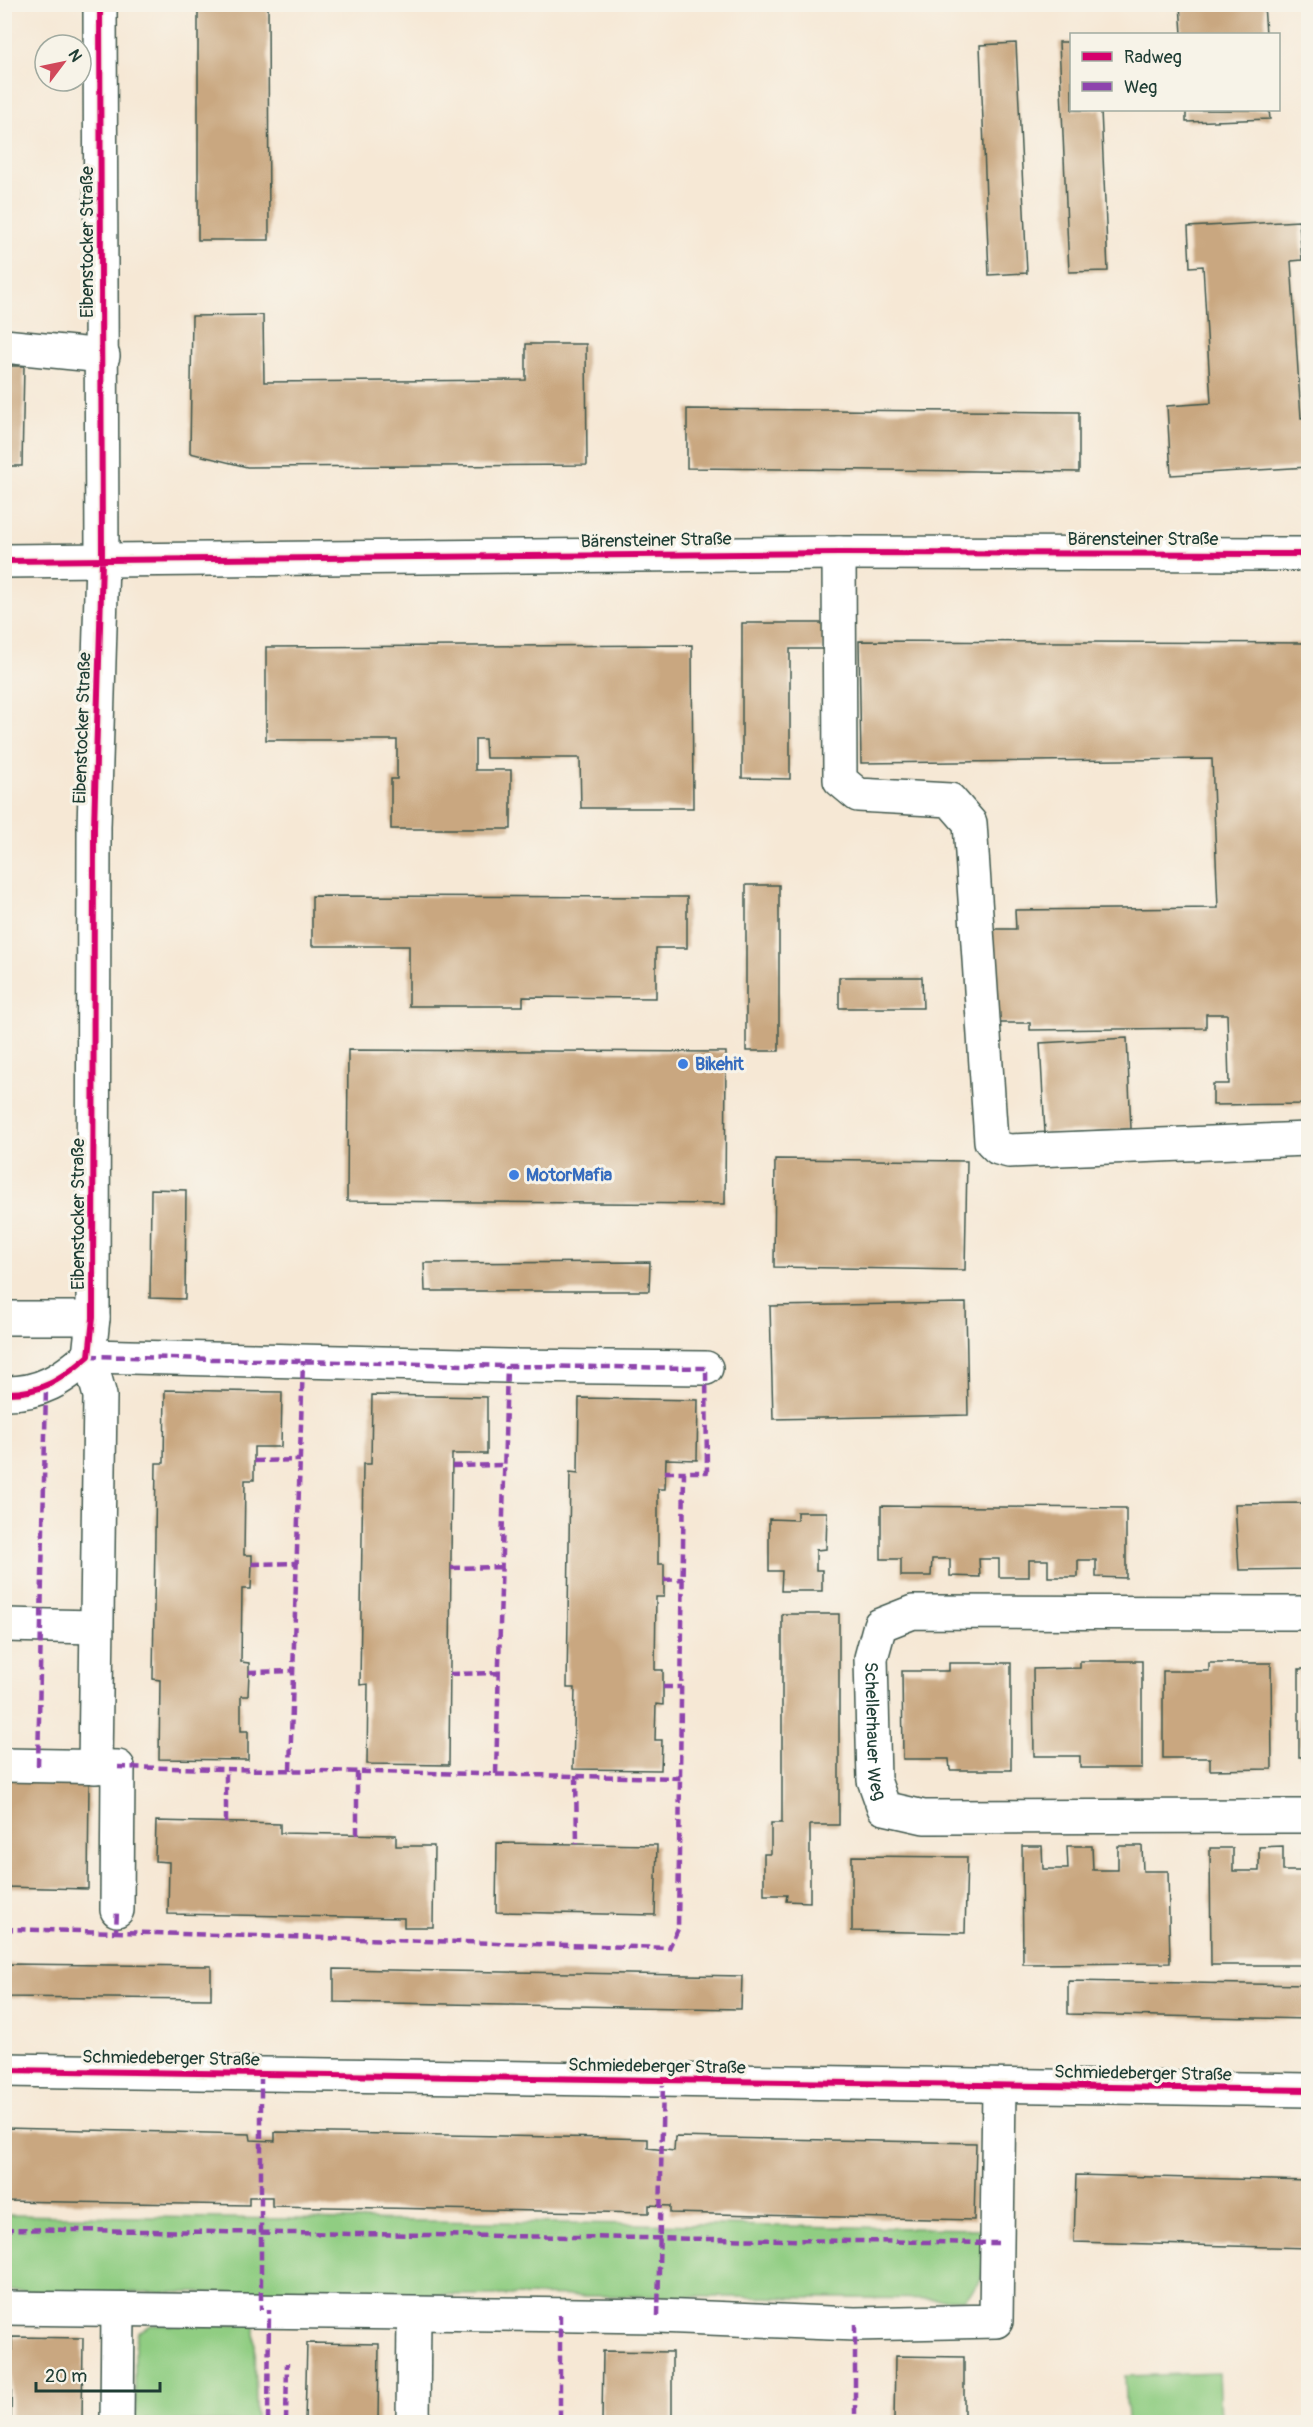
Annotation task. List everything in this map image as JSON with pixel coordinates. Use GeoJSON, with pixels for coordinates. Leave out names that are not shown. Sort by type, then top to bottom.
{"type":"FeatureCollection","features":[{"type":"Feature","properties":{"kind":"street","name":"Eibenstocker Straße"},"geometry":{"type":"LineString","coordinates":[[89,1356],[93,1318],[94,827],[102,561],[100,4]]}},
{"type":"Feature","properties":{"kind":"street"},"geometry":{"type":"LineString","coordinates":[[4,346],[103,356]]}},
{"type":"Feature","properties":{"kind":"street"},"geometry":{"type":"LineString","coordinates":[[838,553],[840,780],[858,795],[950,800],[970,822],[991,1141],[998,1148],[1009,1151],[1308,1139]]}},
{"type":"Feature","properties":{"kind":"street","name":"Bärensteiner Straße"},"geometry":{"type":"LineString","coordinates":[[4,561],[838,553],[1308,554]]}},
{"type":"Feature","properties":{"kind":"street"},"geometry":{"type":"LineString","coordinates":[[4,1318],[93,1318]]}},
{"type":"Feature","properties":{"kind":"street"},"geometry":{"type":"LineString","coordinates":[[89,1356],[100,1396],[95,1767]]}},
{"type":"Feature","properties":{"kind":"street"},"geometry":{"type":"LineString","coordinates":[[4,1393],[26,1393],[46,1387],[63,1378],[89,1356],[507,1366],[706,1368]]}},
{"type":"Feature","properties":{"kind":"street","name":"Schellerhauer Weg"},"geometry":{"type":"LineString","coordinates":[[1308,1613],[913,1612],[880,1625],[871,1658],[874,1780],[884,1808],[924,1817],[1308,1816]]}},
{"type":"Feature","properties":{"kind":"street"},"geometry":{"type":"LineString","coordinates":[[4,1625],[96,1627]]}},
{"type":"Feature","properties":{"kind":"street"},"geometry":{"type":"LineString","coordinates":[[4,1765],[118,1767],[117,1910]]}},
{"type":"Feature","properties":{"kind":"street","name":"Schmiedeberger Straße"},"geometry":{"type":"LineString","coordinates":[[4,2070],[1308,2090]]}},
{"type":"Feature","properties":{"kind":"street"},"geometry":{"type":"LineString","coordinates":[[4,2308],[658,2316],[855,2324],[996,2321],[999,2087]]}},
{"type":"Feature","properties":{"kind":"street"},"geometry":{"type":"LineString","coordinates":[[117,2422],[118,2310]]}},
{"type":"Feature","properties":{"kind":"street"},"geometry":{"type":"LineString","coordinates":[[413,2422],[414,2314]]}},
{"type":"Feature","properties":{"kind":"green space"},"geometry":{"type":"Polygon","coordinates":[[[5,2215],[985,2229],[986,2259],[979,2283],[964,2299],[5,2291],[5,2215]]]}},
{"type":"Feature","properties":{"kind":"green space"},"geometry":{"type":"Polygon","coordinates":[[[255,2324],[256,2422],[135,2420],[135,2348],[138,2332],[151,2325],[255,2324]]]}},
{"type":"Feature","properties":{"kind":"green space"},"geometry":{"type":"Polygon","coordinates":[[[1219,2373],[1221,2422],[1127,2422],[1125,2376],[1219,2373]]]}},
{"type":"Feature","properties":{"kind":"building"},"geometry":{"type":"Polygon","coordinates":[[[198,4],[268,4],[269,240],[198,240],[198,4]]]}},
{"type":"Feature","properties":{"kind":"building"},"geometry":{"type":"Polygon","coordinates":[[[1180,4],[1264,4],[1266,33],[1182,33],[1180,4]]]}},
{"type":"Feature","properties":{"kind":"building"},"geometry":{"type":"Polygon","coordinates":[[[1059,42],[1070,42],[1070,111],[1101,111],[1108,271],[1069,272],[1059,42]]]}},
{"type":"Feature","properties":{"kind":"building"},"geometry":{"type":"Polygon","coordinates":[[[1016,43],[1027,273],[989,275],[980,45],[1016,43]]]}},
{"type":"Feature","properties":{"kind":"building"},"geometry":{"type":"Polygon","coordinates":[[[1186,111],[1269,111],[1270,119],[1186,122],[1186,111]]]}},
{"type":"Feature","properties":{"kind":"building"},"geometry":{"type":"Polygon","coordinates":[[[1299,221],[1302,260],[1291,261],[1301,418],[1308,417],[1308,467],[1171,475],[1167,406],[1211,403],[1203,266],[1190,267],[1188,227],[1299,221]]]}},
{"type":"Feature","properties":{"kind":"building"},"geometry":{"type":"Polygon","coordinates":[[[263,315],[264,382],[526,380],[526,344],[586,344],[587,465],[247,467],[190,453],[192,316],[263,315]]]}},
{"type":"Feature","properties":{"kind":"building"},"geometry":{"type":"Polygon","coordinates":[[[4,366],[24,366],[22,466],[4,466],[4,366]]]}},
{"type":"Feature","properties":{"kind":"building"},"geometry":{"type":"Polygon","coordinates":[[[687,409],[1079,412],[1079,472],[687,468],[687,409]]]}},
{"type":"Feature","properties":{"kind":"building"},"geometry":{"type":"Polygon","coordinates":[[[742,623],[824,623],[824,649],[790,649],[790,779],[742,778],[742,623]]]}},
{"type":"Feature","properties":{"kind":"building"},"geometry":{"type":"Polygon","coordinates":[[[859,641],[1308,643],[1308,1104],[1213,1105],[1213,1084],[1229,1084],[1227,1014],[1206,1014],[1206,1028],[1030,1030],[1030,1023],[992,1023],[990,929],[1016,929],[1015,910],[1218,908],[1212,759],[861,763],[859,641]]]}},
{"type":"Feature","properties":{"kind":"building"},"geometry":{"type":"Polygon","coordinates":[[[692,645],[693,808],[581,808],[580,758],[486,758],[485,739],[475,739],[475,770],[511,770],[511,829],[391,829],[391,779],[397,779],[397,740],[266,740],[266,647],[692,645]]]}},
{"type":"Feature","properties":{"kind":"building"},"geometry":{"type":"Polygon","coordinates":[[[746,885],[779,885],[779,1051],[746,1051],[746,885]]]}},
{"type":"Feature","properties":{"kind":"building"},"geometry":{"type":"Polygon","coordinates":[[[312,896],[687,897],[687,948],[656,948],[656,998],[523,997],[523,1006],[409,1006],[409,946],[312,946],[312,896]]]}},
{"type":"Feature","properties":{"kind":"building"},"geometry":{"type":"Polygon","coordinates":[[[839,977],[922,977],[923,1008],[839,1008],[839,977]]]}},
{"type":"Feature","properties":{"kind":"building"},"geometry":{"type":"Polygon","coordinates":[[[1127,1038],[1131,1129],[1045,1133],[1040,1043],[1127,1038]]]}},
{"type":"Feature","properties":{"kind":"building"},"geometry":{"type":"Polygon","coordinates":[[[348,1050],[726,1052],[725,1204],[347,1201],[348,1050]]]}},
{"type":"Feature","properties":{"kind":"building"},"geometry":{"type":"Polygon","coordinates":[[[775,1159],[967,1161],[965,1270],[774,1267],[775,1159]]]}},
{"type":"Feature","properties":{"kind":"building"},"geometry":{"type":"Polygon","coordinates":[[[151,1189],[186,1190],[185,1299],[150,1298],[151,1189]]]}},
{"type":"Feature","properties":{"kind":"building"},"geometry":{"type":"Polygon","coordinates":[[[650,1262],[649,1291],[425,1291],[424,1263],[650,1262]]]}},
{"type":"Feature","properties":{"kind":"building"},"geometry":{"type":"Polygon","coordinates":[[[966,1303],[968,1415],[773,1419],[770,1306],[966,1303]]]}},
{"type":"Feature","properties":{"kind":"building"},"geometry":{"type":"Polygon","coordinates":[[[165,1390],[282,1392],[281,1447],[254,1447],[254,1480],[245,1480],[244,1555],[252,1555],[252,1564],[251,1589],[242,1589],[241,1662],[249,1663],[249,1672],[248,1696],[241,1696],[241,1731],[248,1731],[248,1760],[159,1759],[160,1680],[153,1679],[156,1463],[164,1463],[165,1390]]]}},
{"type":"Feature","properties":{"kind":"building"},"geometry":{"type":"Polygon","coordinates":[[[372,1395],[487,1397],[487,1454],[452,1454],[449,1765],[367,1764],[368,1684],[360,1685],[363,1464],[371,1464],[372,1395]]]}},
{"type":"Feature","properties":{"kind":"building"},"geometry":{"type":"Polygon","coordinates":[[[579,1398],[698,1400],[697,1460],[666,1459],[665,1489],[658,1489],[658,1564],[664,1564],[664,1597],[656,1597],[655,1670],[663,1670],[663,1705],[656,1704],[655,1740],[662,1740],[661,1770],[573,1769],[575,1688],[567,1688],[570,1472],[578,1473],[579,1398]]]}},
{"type":"Feature","properties":{"kind":"building"},"geometry":{"type":"Polygon","coordinates":[[[1308,1503],[1308,1569],[1239,1570],[1235,1504],[1308,1503]]]}},
{"type":"Feature","properties":{"kind":"building"},"geometry":{"type":"Polygon","coordinates":[[[881,1506],[1126,1508],[1126,1578],[1096,1577],[1096,1560],[1078,1560],[1078,1577],[1048,1577],[1048,1560],[1029,1560],[1029,1577],[999,1577],[999,1559],[979,1559],[980,1577],[950,1576],[950,1559],[932,1559],[931,1576],[901,1576],[901,1559],[881,1559],[881,1506]]]}},
{"type":"Feature","properties":{"kind":"building"},"geometry":{"type":"Polygon","coordinates":[[[797,1512],[827,1512],[826,1549],[816,1550],[816,1570],[822,1570],[822,1591],[781,1591],[782,1571],[769,1571],[769,1519],[797,1520],[797,1512]]]}},
{"type":"Feature","properties":{"kind":"building"},"geometry":{"type":"Polygon","coordinates":[[[782,1614],[839,1614],[839,1825],[810,1825],[810,1902],[786,1901],[787,1895],[764,1895],[764,1854],[771,1854],[771,1823],[782,1823],[782,1614]]]}},
{"type":"Feature","properties":{"kind":"building"},"geometry":{"type":"Polygon","coordinates":[[[1080,1661],[1142,1661],[1142,1768],[1080,1768],[1080,1756],[1034,1756],[1033,1669],[1080,1668],[1080,1661]]]}},
{"type":"Feature","properties":{"kind":"building"},"geometry":{"type":"Polygon","coordinates":[[[949,1663],[1011,1663],[1011,1770],[950,1770],[949,1759],[903,1759],[902,1671],[949,1671],[949,1663]]]}},
{"type":"Feature","properties":{"kind":"building"},"geometry":{"type":"Polygon","coordinates":[[[1209,1663],[1271,1663],[1272,1769],[1210,1770],[1210,1758],[1163,1758],[1163,1671],[1209,1671],[1209,1663]]]}},
{"type":"Feature","properties":{"kind":"building"},"geometry":{"type":"Polygon","coordinates":[[[1299,1669],[1308,1669],[1308,1757],[1299,1757],[1299,1669]]]}},
{"type":"Feature","properties":{"kind":"building"},"geometry":{"type":"Polygon","coordinates":[[[4,1776],[89,1778],[88,1889],[4,1887],[4,1776]]]}},
{"type":"Feature","properties":{"kind":"building"},"geometry":{"type":"Polygon","coordinates":[[[156,1821],[280,1824],[280,1833],[396,1835],[396,1846],[434,1846],[433,1927],[404,1927],[404,1918],[168,1914],[169,1862],[155,1861],[156,1821]]]}},
{"type":"Feature","properties":{"kind":"building"},"geometry":{"type":"Polygon","coordinates":[[[497,1843],[657,1845],[655,1915],[496,1912],[497,1843]]]}},
{"type":"Feature","properties":{"kind":"building"},"geometry":{"type":"Polygon","coordinates":[[[1022,1846],[1042,1846],[1043,1869],[1068,1869],[1067,1846],[1092,1846],[1093,1870],[1118,1870],[1118,1846],[1142,1846],[1143,1871],[1168,1871],[1170,1963],[1023,1964],[1022,1846]]]}},
{"type":"Feature","properties":{"kind":"building"},"geometry":{"type":"Polygon","coordinates":[[[1283,1846],[1283,1871],[1305,1871],[1305,1846],[1308,1846],[1308,1965],[1211,1965],[1210,1848],[1233,1848],[1233,1871],[1259,1871],[1259,1847],[1283,1846]]]}},
{"type":"Feature","properties":{"kind":"building"},"geometry":{"type":"Polygon","coordinates":[[[852,1856],[967,1857],[965,1933],[852,1931],[852,1856]]]}},
{"type":"Feature","properties":{"kind":"building"},"geometry":{"type":"Polygon","coordinates":[[[4,1964],[211,1966],[211,1999],[4,1997],[4,1964]]]}},
{"type":"Feature","properties":{"kind":"building"},"geometry":{"type":"Polygon","coordinates":[[[334,1969],[742,1976],[741,2009],[334,2002],[334,1969]]]}},
{"type":"Feature","properties":{"kind":"building"},"geometry":{"type":"Polygon","coordinates":[[[1068,1981],[1308,1985],[1308,2019],[1068,2014],[1068,1981]]]}},
{"type":"Feature","properties":{"kind":"building"},"geometry":{"type":"Polygon","coordinates":[[[4,2128],[250,2134],[251,2140],[275,2141],[275,2132],[648,2139],[648,2148],[674,2151],[675,2137],[976,2143],[974,2220],[670,2213],[670,2206],[649,2205],[649,2213],[272,2206],[272,2197],[249,2197],[249,2205],[4,2201],[4,2128]]]}},
{"type":"Feature","properties":{"kind":"building"},"geometry":{"type":"Polygon","coordinates":[[[1076,2175],[1308,2181],[1308,2248],[1074,2242],[1076,2175]]]}},
{"type":"Feature","properties":{"kind":"building"},"geometry":{"type":"Polygon","coordinates":[[[12,2337],[83,2338],[82,2422],[11,2422],[12,2337]]]}},
{"type":"Feature","properties":{"kind":"building"},"geometry":{"type":"Polygon","coordinates":[[[307,2343],[379,2344],[378,2422],[305,2422],[307,2343]]]}},
{"type":"Feature","properties":{"kind":"building"},"geometry":{"type":"Polygon","coordinates":[[[603,2351],[672,2352],[672,2422],[602,2422],[603,2351]]]}},
{"type":"Feature","properties":{"kind":"building"},"geometry":{"type":"Polygon","coordinates":[[[895,2356],[964,2357],[964,2422],[894,2422],[895,2356]]]}},
{"type":"Feature","properties":{"kind":"marked path"},"geometry":{"type":"LineString","coordinates":[[89,1356],[507,1366],[706,1368],[707,1472],[684,1472],[678,1929],[669,1948],[116,1932]]}},
{"type":"Feature","properties":{"kind":"marked path"},"geometry":{"type":"LineString","coordinates":[[290,1770],[303,1361]]}},
{"type":"Feature","properties":{"kind":"marked path"},"geometry":{"type":"LineString","coordinates":[[496,1774],[507,1366]]}},
{"type":"Feature","properties":{"kind":"marked path"},"geometry":{"type":"LineString","coordinates":[[38,1766],[46,1387]]}},
{"type":"Feature","properties":{"kind":"marked path"},"geometry":{"type":"LineString","coordinates":[[254,1461],[300,1460]]}},
{"type":"Feature","properties":{"kind":"marked path"},"geometry":{"type":"LineString","coordinates":[[452,1466],[505,1465]]}},
{"type":"Feature","properties":{"kind":"marked path"},"geometry":{"type":"LineString","coordinates":[[665,1472],[684,1472]]}},
{"type":"Feature","properties":{"kind":"marked path"},"geometry":{"type":"LineString","coordinates":[[252,1564],[296,1563]]}},
{"type":"Feature","properties":{"kind":"marked path"},"geometry":{"type":"LineString","coordinates":[[451,1568],[502,1567]]}},
{"type":"Feature","properties":{"kind":"marked path"},"geometry":{"type":"LineString","coordinates":[[664,1580],[683,1579]]}},
{"type":"Feature","properties":{"kind":"marked path"},"geometry":{"type":"LineString","coordinates":[[249,1672],[293,1671]]}},
{"type":"Feature","properties":{"kind":"marked path"},"geometry":{"type":"LineString","coordinates":[[450,1674],[499,1673]]}},
{"type":"Feature","properties":{"kind":"marked path"},"geometry":{"type":"LineString","coordinates":[[663,1687],[682,1687]]}},
{"type":"Feature","properties":{"kind":"marked path"},"geometry":{"type":"LineString","coordinates":[[118,1767],[681,1778]]}},
{"type":"Feature","properties":{"kind":"marked path"},"geometry":{"type":"LineString","coordinates":[[226,1769],[226,1823]]}},
{"type":"Feature","properties":{"kind":"marked path"},"geometry":{"type":"LineString","coordinates":[[357,1771],[357,1835]]}},
{"type":"Feature","properties":{"kind":"marked path"},"geometry":{"type":"LineString","coordinates":[[576,1775],[577,1844]]}},
{"type":"Feature","properties":{"kind":"marked path"},"geometry":{"type":"LineString","coordinates":[[4,1929],[116,1932],[117,1910]]}},
{"type":"Feature","properties":{"kind":"marked path"},"geometry":{"type":"LineString","coordinates":[[261,2075],[261,2310]]}},
{"type":"Feature","properties":{"kind":"marked path"},"geometry":{"type":"LineString","coordinates":[[658,2316],[663,2081]]}},
{"type":"Feature","properties":{"kind":"marked path"},"geometry":{"type":"LineString","coordinates":[[4,2229],[998,2243]]}},
{"type":"Feature","properties":{"kind":"marked path"},"geometry":{"type":"LineString","coordinates":[[268,2422],[269,2310]]}},
{"type":"Feature","properties":{"kind":"marked path"},"geometry":{"type":"LineString","coordinates":[[560,2315],[560,2422]]}},
{"type":"Feature","properties":{"kind":"marked path"},"geometry":{"type":"LineString","coordinates":[[855,2324],[855,2422]]}},
{"type":"Feature","properties":{"kind":"marked path"},"geometry":{"type":"LineString","coordinates":[[286,2422],[287,2363]]}},
{"type":"Feature","properties":{"kind":"cycle path"},"geometry":{"type":"LineString","coordinates":[[4,1393],[29,1391],[50,1384],[70,1372],[89,1356],[93,1318],[94,827],[102,561],[100,4]]}},
{"type":"Feature","properties":{"kind":"cycle path"},"geometry":{"type":"LineString","coordinates":[[4,561],[839,553],[1308,554]]}},
{"type":"Feature","properties":{"kind":"cycle path"},"geometry":{"type":"LineString","coordinates":[[4,2070],[1308,2090]]}},
{"type":"Feature","properties":{"kind":"place","name":"Bikehit"},"geometry":{"type":"Point","coordinates":[683,1064]}},
{"type":"Feature","properties":{"kind":"place","name":"MotorMafia"},"geometry":{"type":"Point","coordinates":[514,1175]}}]}
